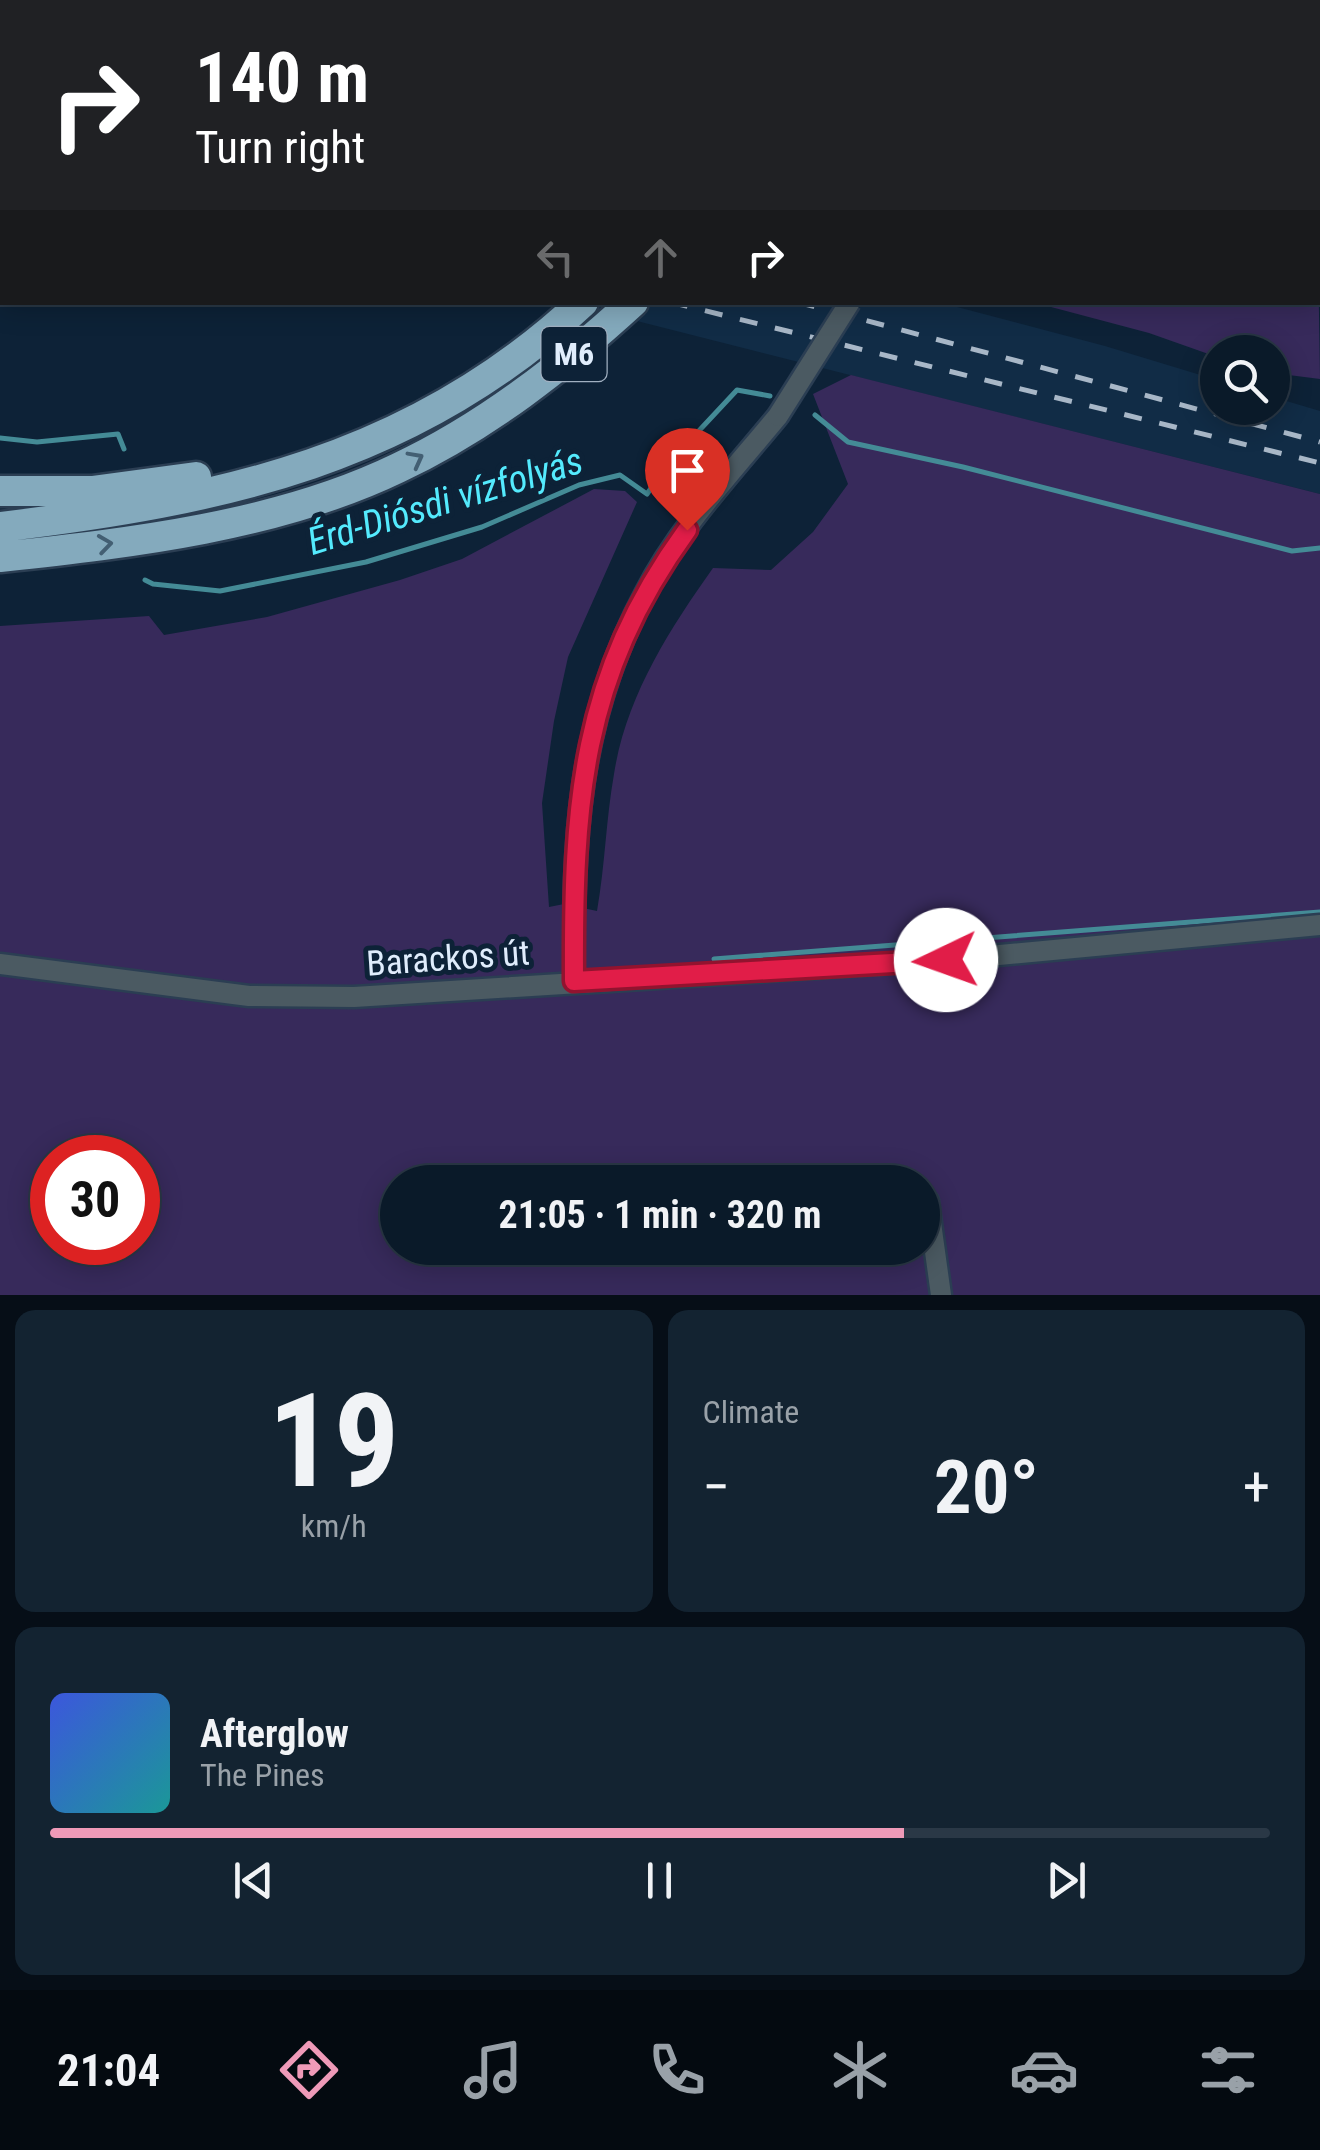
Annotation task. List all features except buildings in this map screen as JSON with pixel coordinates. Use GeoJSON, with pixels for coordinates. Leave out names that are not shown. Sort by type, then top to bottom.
{"type":"FeatureCollection","features":[{"type":"Feature","properties":{"kind":"highway","name":"M6"},"geometry":{"type":"LineString","coordinates":[[357,448],[488,378],[580,305]]}},
{"type":"Feature","properties":{"kind":"highway","name":"M6"},"geometry":{"type":"LineString","coordinates":[[0,556],[200,530],[318,498],[396,470],[510,401],[562,364],[629,305]]}},
{"type":"Feature","properties":{"kind":"highway"},"geometry":{"type":"LineString","coordinates":[[0,491],[92,491],[179,480],[357,448]]}},
{"type":"Feature","properties":{"kind":"highway"},"geometry":{"type":"LineString","coordinates":[[0,527],[195,497],[289,474],[357,448]]}},
{"type":"Feature","properties":{"kind":"street"},"geometry":{"type":"LineString","coordinates":[[574,981],[582,776],[604,689],[630,624],[663,563],[778,416],[848,305]]}},
{"type":"Feature","properties":{"kind":"street","name":"Barackos út"},"geometry":{"type":"LineString","coordinates":[[0,964],[249,996],[422,994],[574,981],[946,960],[1320,925]]}},
{"type":"Feature","properties":{"kind":"street"},"geometry":{"type":"LineString","coordinates":[[937,1265],[941,1295]]}},
{"type":"Feature","properties":{"kind":"shaded area"},"geometry":{"type":"Polygon","coordinates":[[[574,305],[950,305],[1200,375],[1200,425],[1290,425],[1290,402],[1320,411],[1320,494],[574,305]]]}},
{"type":"Feature","properties":{"kind":"shaded area"},"geometry":{"type":"Polygon","coordinates":[[[1044,305],[1319,305],[1320,379],[1290,375],[1290,335],[1200,335],[1200,351],[1044,305]]]}},
{"type":"Feature","properties":{"kind":"shaded area"},"geometry":{"type":"Polygon","coordinates":[[[851,375],[1320,494],[1320,1295],[0,1295],[0,626],[149,616],[164,635],[267,617],[462,559],[594,489],[625,491],[637,502],[568,657],[542,803],[549,907],[564,904],[597,911],[620,746],[639,691],[666,640],[713,568],[771,570],[813,532],[848,484],[813,394],[851,375]]]}},
{"type":"Feature","properties":{"kind":"waterway","name":"Érd-Diósdi vízfolyás"},"geometry":{"type":"LineString","coordinates":[[145,580],[220,591],[366,562],[482,527],[579,485],[620,475],[647,494],[667,465],[737,390],[770,396]]}},
{"type":"Feature","properties":{"kind":"waterway","name":"Érd-Diósdi vízfolyás"},"geometry":{"type":"LineString","coordinates":[[815,415],[848,442],[963,467],[1292,551],[1320,548]]}},
{"type":"Feature","properties":{"kind":"waterway","name":"Érd-Diósdi vízfolyás"},"geometry":{"type":"LineString","coordinates":[[0,438],[37,442],[118,434],[124,449]]}},
{"type":"Feature","properties":{"kind":"waterway"},"geometry":{"type":"LineString","coordinates":[[714,959],[1320,912]]}},
{"type":"Feature","properties":{"kind":"railway"},"geometry":{"type":"LineString","coordinates":[[682,305],[1320,463]]}},
{"type":"Feature","properties":{"kind":"railway"},"geometry":{"type":"LineString","coordinates":[[808,305],[1320,442]]}},
{"type":"Feature","properties":{"kind":"route"},"geometry":{"type":"LineString","coordinates":[[687,530],[645,592],[622,640],[592,730],[578,821],[574,981],[946,960]]}}]}
